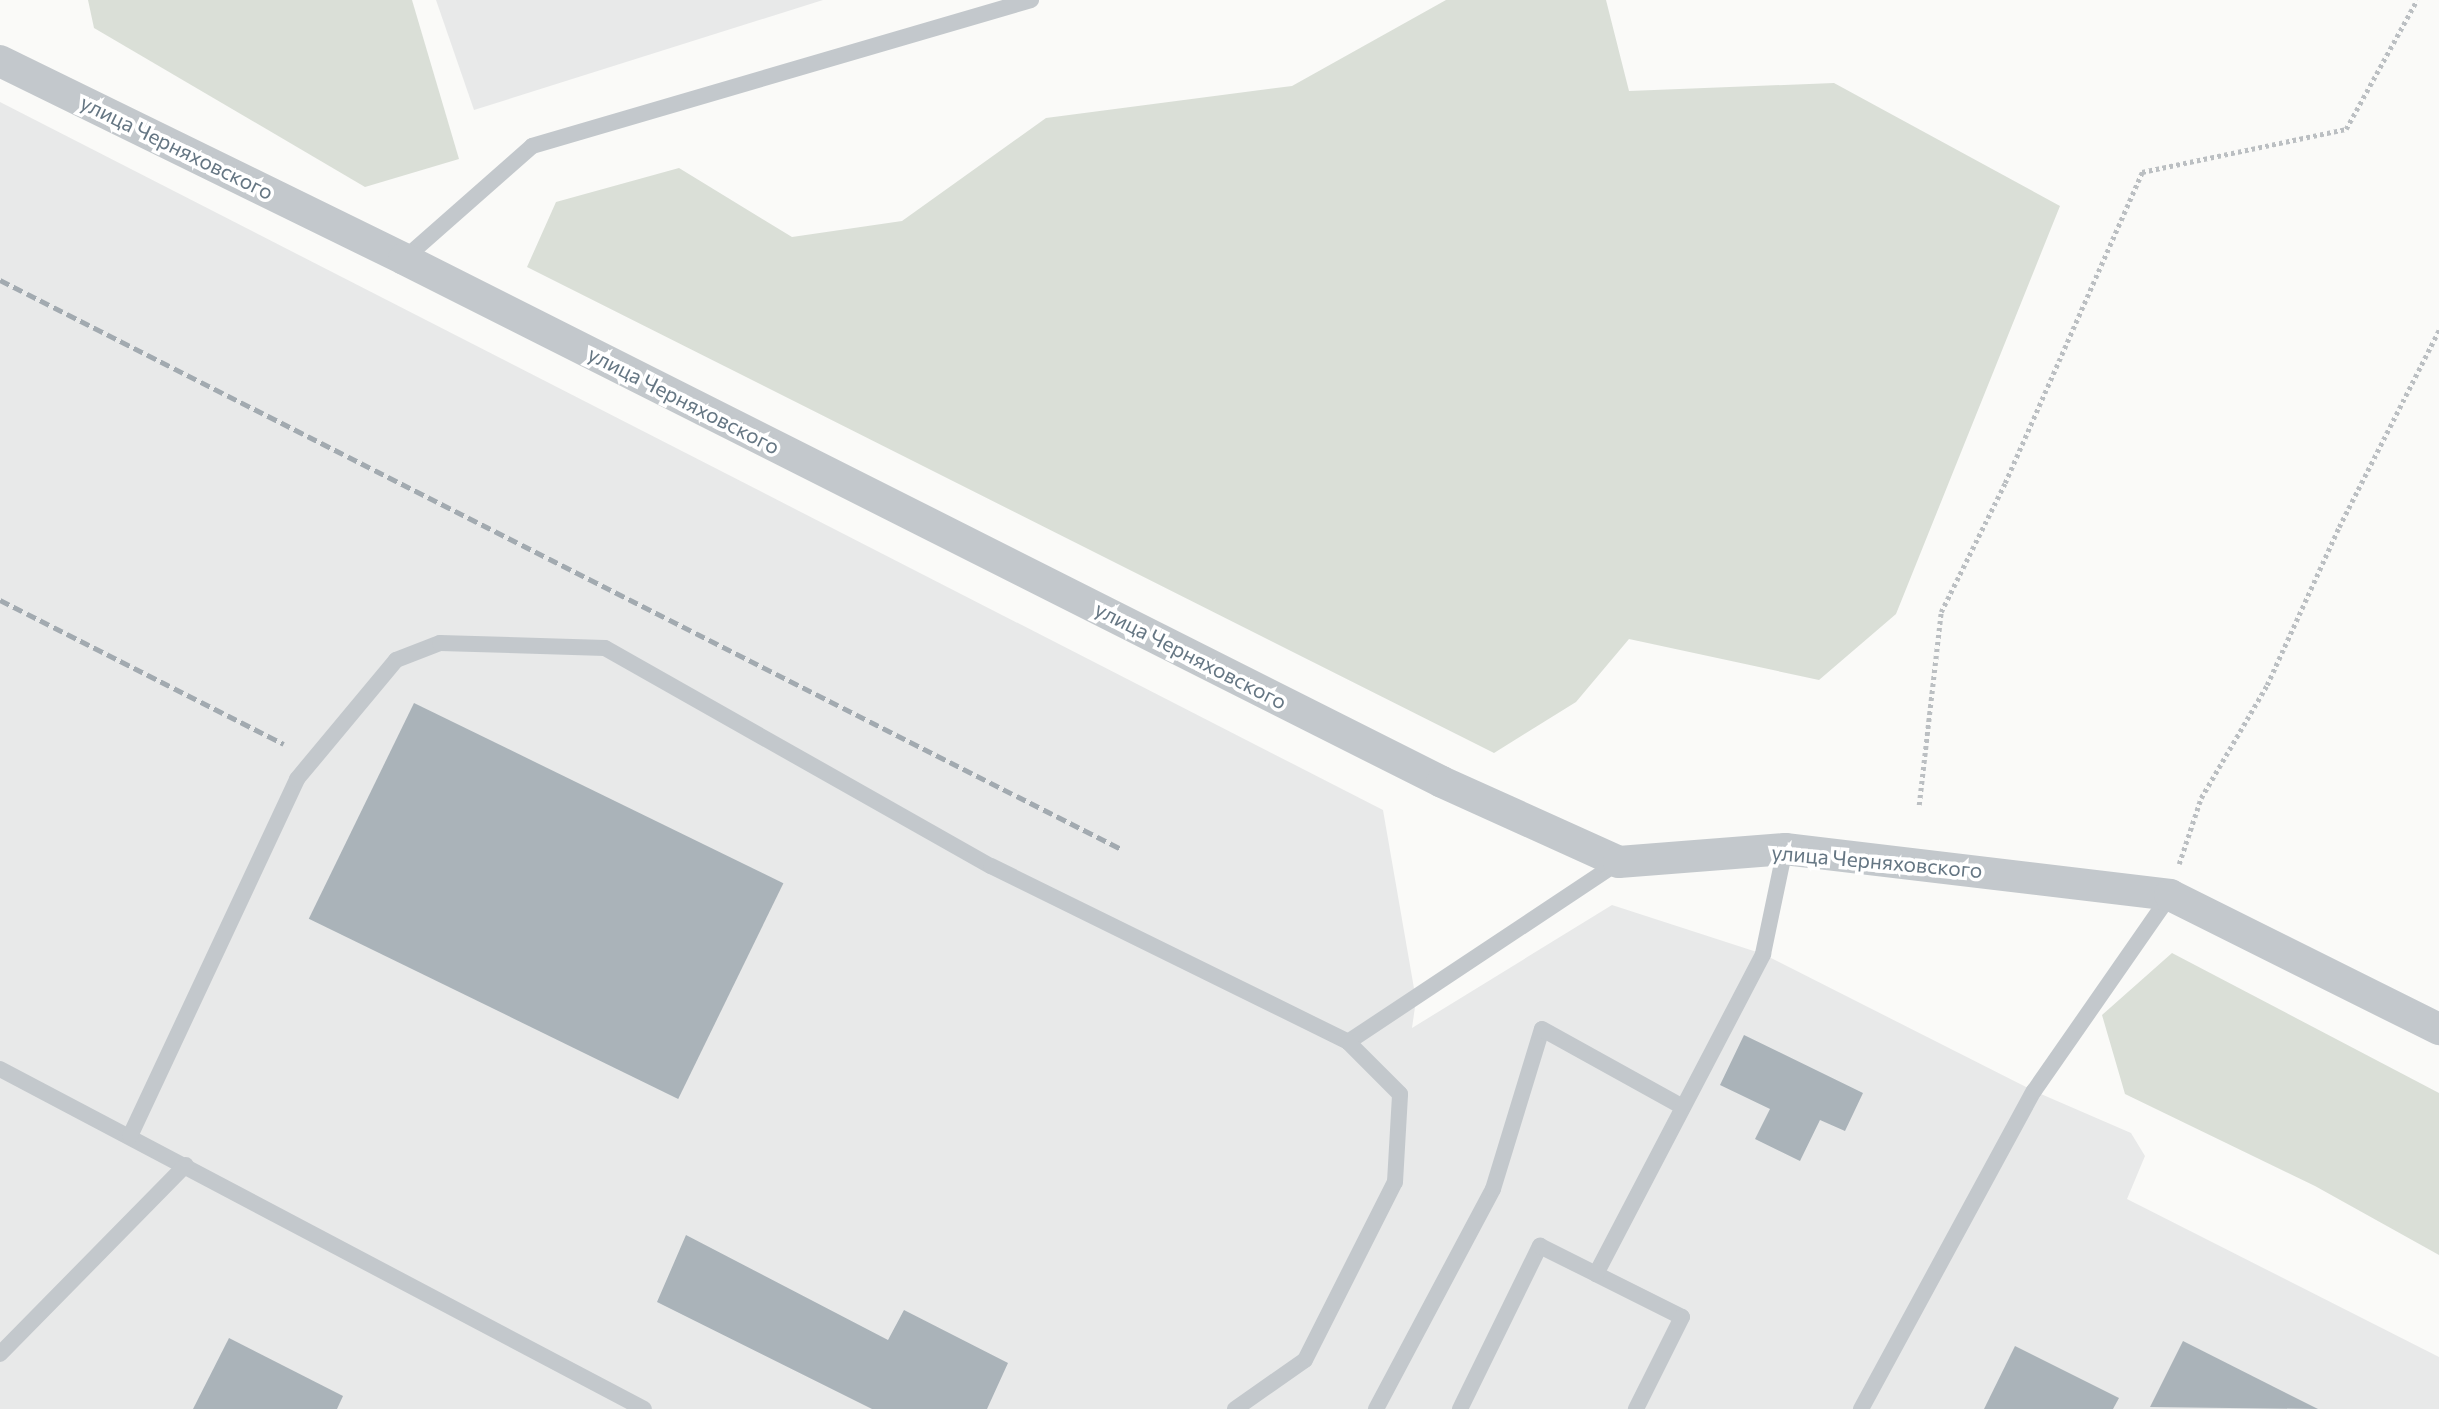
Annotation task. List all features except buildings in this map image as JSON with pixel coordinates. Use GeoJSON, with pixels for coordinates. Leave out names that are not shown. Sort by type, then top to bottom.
{"type":"FeatureCollection","features":[{"type":"Feature","properties":{"kind":"street","name":"улица Черняховского"},"geometry":{"type":"LineString","coordinates":[[0,61],[404,259],[1442,782],[1619,862],[1785,849],[2170,895],[2439,1029]]}},
{"type":"Feature","properties":{"kind":"lane"},"geometry":{"type":"LineString","coordinates":[[404,259],[532,146],[1031,0]]}},
{"type":"Feature","properties":{"kind":"lane"},"geometry":{"type":"LineString","coordinates":[[130,1136],[297,779],[396,660],[440,643],[605,648],[991,866],[1348,1042],[1400,1094],[1395,1182],[1305,1360],[1235,1409]]}},
{"type":"Feature","properties":{"kind":"lane"},"geometry":{"type":"LineString","coordinates":[[1595,1274],[1763,954],[1785,849]]}},
{"type":"Feature","properties":{"kind":"lane"},"geometry":{"type":"LineString","coordinates":[[1348,1042],[1619,862]]}},
{"type":"Feature","properties":{"kind":"lane"},"geometry":{"type":"LineString","coordinates":[[1861,1409],[2034,1091],[2170,895]]}},
{"type":"Feature","properties":{"kind":"lane"},"geometry":{"type":"LineString","coordinates":[[1376,1409],[1493,1189],[1542,1029],[1683,1107]]}},
{"type":"Feature","properties":{"kind":"lane"},"geometry":{"type":"LineString","coordinates":[[0,1069],[644,1409]]}},
{"type":"Feature","properties":{"kind":"lane"},"geometry":{"type":"LineString","coordinates":[[0,1354],[186,1165]]}},
{"type":"Feature","properties":{"kind":"lane"},"geometry":{"type":"LineString","coordinates":[[1460,1409],[1540,1246],[1682,1317],[1636,1409]]}},
{"type":"Feature","properties":{"kind":"path"},"geometry":{"type":"LineString","coordinates":[[1919,806],[1941,612],[2005,483],[2143,172],[2346,129],[2417,0]]}},
{"type":"Feature","properties":{"kind":"path"},"geometry":{"type":"LineString","coordinates":[[2170,895],[2200,797],[2267,685],[2339,527],[2439,330]]}},
{"type":"Feature","properties":{"kind":"shaded area"},"geometry":{"type":"Polygon","coordinates":[[[88,0],[412,0],[459,159],[365,187],[94,28],[88,0]]]}},
{"type":"Feature","properties":{"kind":"shaded area"},"geometry":{"type":"Polygon","coordinates":[[[436,0],[823,0],[474,110],[436,0]]]}},
{"type":"Feature","properties":{"kind":"shaded area"},"geometry":{"type":"Polygon","coordinates":[[[1446,0],[1606,0],[1629,91],[1834,83],[2060,206],[1896,614],[1819,680],[1629,639],[1576,702],[1494,753],[527,267],[556,202],[679,168],[792,237],[902,221],[1046,118],[1292,86],[1446,0]]]}},
{"type":"Feature","properties":{"kind":"shaded area"},"geometry":{"type":"Polygon","coordinates":[[[0,102],[1383,810],[1416,1000],[1412,1028],[1612,905],[1763,954],[2034,1091],[2131,1133],[2145,1156],[2127,1199],[2439,1357],[2439,1409],[0,1409],[0,102]]]}},
{"type":"Feature","properties":{"kind":"shaded area"},"geometry":{"type":"Polygon","coordinates":[[[2172,953],[2439,1093],[2439,1255],[2315,1186],[2125,1094],[2102,1015],[2172,953]]]}},
{"type":"Feature","properties":{"kind":"railway"},"geometry":{"type":"LineString","coordinates":[[0,280],[1123,850]]}},
{"type":"Feature","properties":{"kind":"railway"},"geometry":{"type":"LineString","coordinates":[[0,600],[284,744]]}}]}
